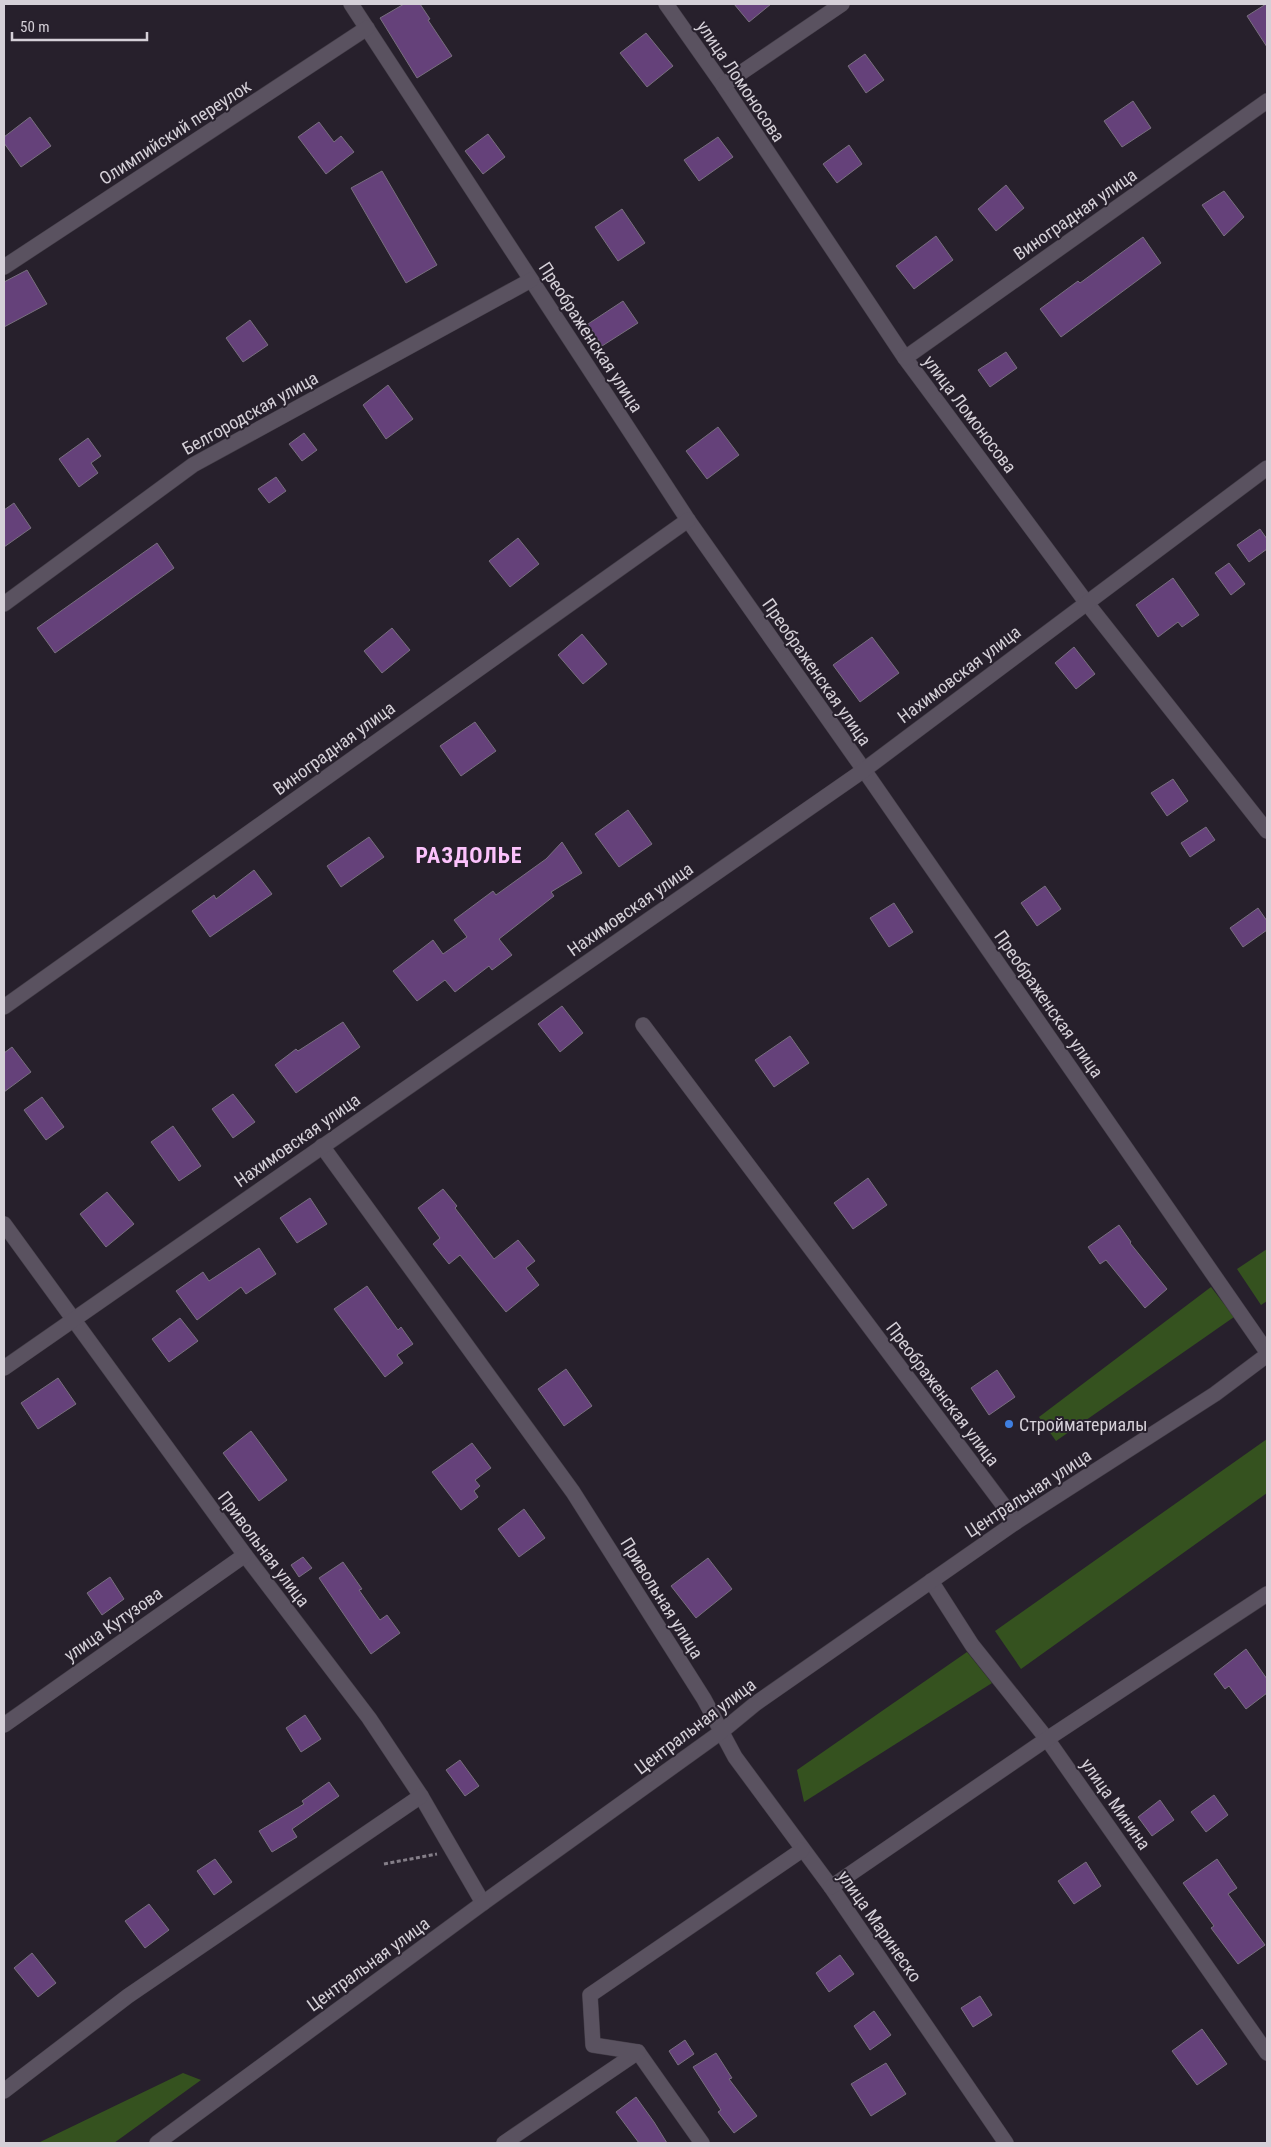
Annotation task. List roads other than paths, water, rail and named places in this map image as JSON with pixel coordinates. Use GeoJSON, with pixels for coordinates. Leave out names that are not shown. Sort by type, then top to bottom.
{"type":"FeatureCollection","features":[{"type":"Feature","properties":{"kind":"street","name":"Преображенская улица"},"geometry":{"type":"LineString","coordinates":[[351,4],[688,520],[864,770],[1267,1354]]}},
{"type":"Feature","properties":{"kind":"street","name":"улица Ломоносова"},"geometry":{"type":"LineString","coordinates":[[666,4],[723,85],[905,358],[1086,602],[1267,829]]}},
{"type":"Feature","properties":{"kind":"street"},"geometry":{"type":"LineString","coordinates":[[723,85],[842,4]]}},
{"type":"Feature","properties":{"kind":"street","name":"Олимпийский переулок"},"geometry":{"type":"LineString","coordinates":[[4,267],[367,28]]}},
{"type":"Feature","properties":{"kind":"street","name":"Виноградная улица"},"geometry":{"type":"LineString","coordinates":[[905,358],[1267,101]]}},
{"type":"Feature","properties":{"kind":"street","name":"Белгородская улица"},"geometry":{"type":"LineString","coordinates":[[4,604],[193,465],[531,280]]}},
{"type":"Feature","properties":{"kind":"street","name":"Нахимовская улица"},"geometry":{"type":"LineString","coordinates":[[4,1368],[73,1318],[864,770],[1267,468]]}},
{"type":"Feature","properties":{"kind":"street","name":"Виноградная улица"},"geometry":{"type":"LineString","coordinates":[[4,1007],[688,520]]}},
{"type":"Feature","properties":{"kind":"street","name":"Преображенская улица"},"geometry":{"type":"LineString","coordinates":[[643,1025],[1016,1522]]}},
{"type":"Feature","properties":{"kind":"street","name":"Привольная улица"},"geometry":{"type":"LineString","coordinates":[[322,1146],[573,1492],[704,1699],[721,1732]]}},
{"type":"Feature","properties":{"kind":"street","name":"Привольная улица"},"geometry":{"type":"LineString","coordinates":[[4,1224],[244,1555],[368,1718],[422,1796],[483,1903]]}},
{"type":"Feature","properties":{"kind":"street","name":"Центральная улица"},"geometry":{"type":"LineString","coordinates":[[157,2143],[483,1903],[721,1732],[755,1704],[1016,1522],[1185,1415],[1267,1354]]}},
{"type":"Feature","properties":{"kind":"street","name":"улица Кутузова"},"geometry":{"type":"LineString","coordinates":[[4,1725],[244,1555]]}},
{"type":"Feature","properties":{"kind":"street","name":"улица Минина"},"geometry":{"type":"LineString","coordinates":[[930,1581],[972,1645],[1047,1739],[1267,2052]]}},
{"type":"Feature","properties":{"kind":"street"},"geometry":{"type":"LineString","coordinates":[[831,1887],[1047,1739],[1265,1601]]}},
{"type":"Feature","properties":{"kind":"street","name":"улица Маринеско"},"geometry":{"type":"LineString","coordinates":[[721,1732],[735,1757],[831,1887],[1006,2143]]}},
{"type":"Feature","properties":{"kind":"street"},"geometry":{"type":"LineString","coordinates":[[4,2091],[128,1996],[422,1796]]}},
{"type":"Feature","properties":{"kind":"street"},"geometry":{"type":"LineString","coordinates":[[702,2143],[638,2052],[593,2045],[590,1995],[802,1850]]}},
{"type":"Feature","properties":{"kind":"street"},"geometry":{"type":"LineString","coordinates":[[504,2143],[638,2052]]}},
{"type":"Feature","properties":{"kind":"place","name":"Стройматериалы"},"geometry":{"type":"Point","coordinates":[1009,1424]}},
{"type":"Feature","properties":{"kind":"district","name":"РАЗДОЛЬЕ"},"geometry":{"type":"Point","coordinates":[469,855]}}]}
